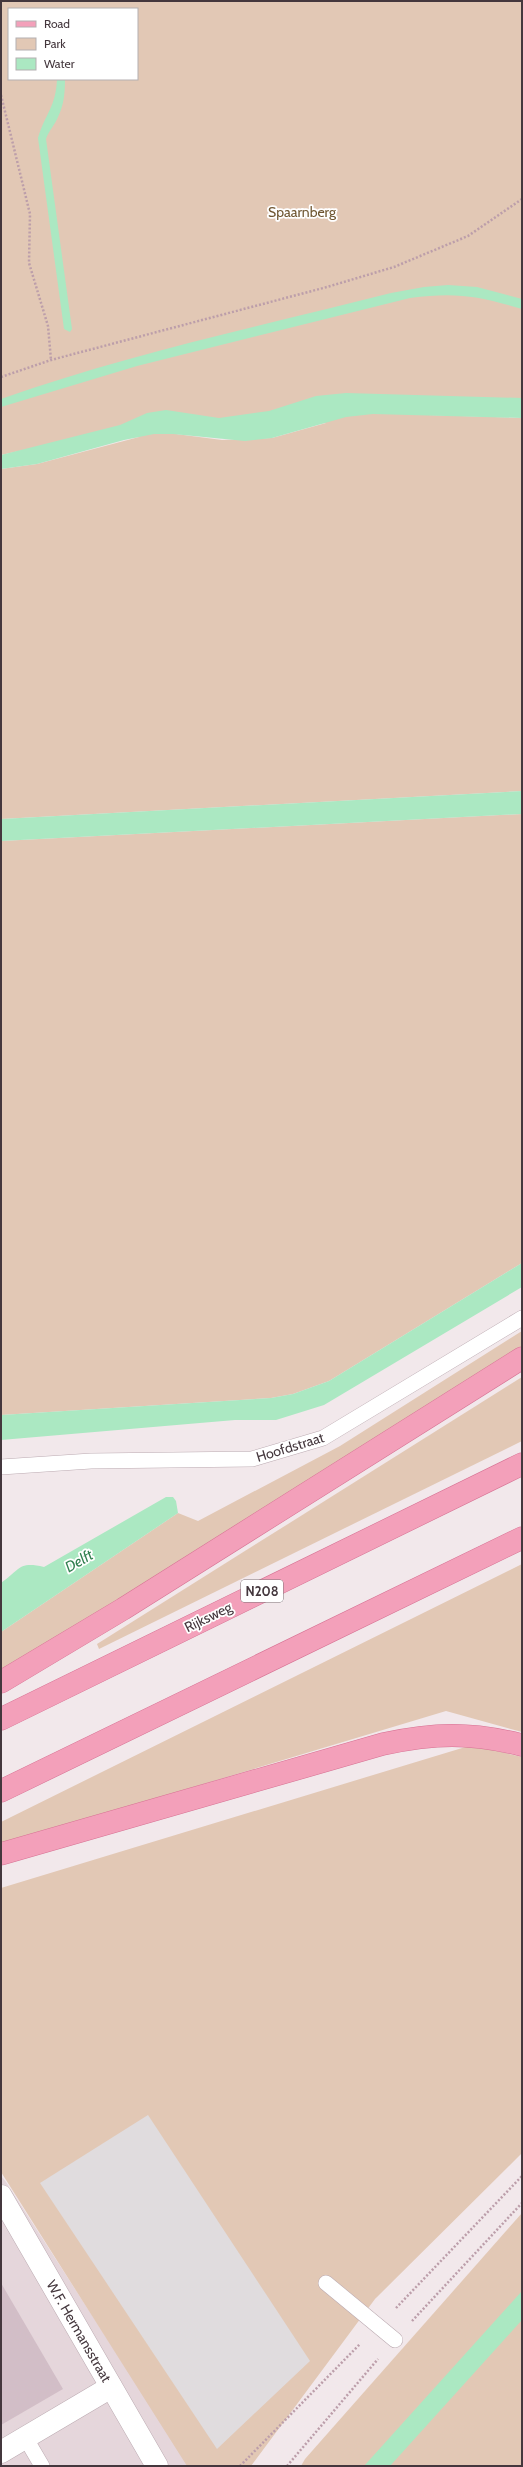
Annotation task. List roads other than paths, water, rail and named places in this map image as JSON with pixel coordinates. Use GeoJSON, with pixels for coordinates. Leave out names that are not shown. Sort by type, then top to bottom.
{"type":"FeatureCollection","features":[{"type":"Feature","properties":{"kind":"main road"},"geometry":{"type":"LineString","coordinates":[[1,1682],[123,1609],[522,1358]]}},
{"type":"Feature","properties":{"kind":"main road","name":"Rijksweg"},"geometry":{"type":"LineString","coordinates":[[1,1719],[522,1464]]}},
{"type":"Feature","properties":{"kind":"main road"},"geometry":{"type":"LineString","coordinates":[[1,1791],[522,1538]]}},
{"type":"Feature","properties":{"kind":"main road"},"geometry":{"type":"LineString","coordinates":[[1,1854],[382,1744],[415,1737],[456,1734],[495,1738],[522,1745]]}},
{"type":"Feature","properties":{"kind":"street","name":"W.F. Hermansstraat"},"geometry":{"type":"LineString","coordinates":[[1,2196],[157,2466]]}},
{"type":"Feature","properties":{"kind":"street"},"geometry":{"type":"LineString","coordinates":[[1,2452],[111,2387]]}},
{"type":"Feature","properties":{"kind":"lane","name":"Hoofdstraat"},"geometry":{"type":"LineString","coordinates":[[1,1467],[91,1462],[252,1459],[288,1449],[323,1438],[522,1318]]}},
{"type":"Feature","properties":{"kind":"lane"},"geometry":{"type":"LineString","coordinates":[[326,2283],[395,2340]]}},
{"type":"Feature","properties":{"kind":"lane"},"geometry":{"type":"LineString","coordinates":[[25,2438],[42,2466]]}},
{"type":"Feature","properties":{"kind":"water"},"geometry":{"type":"Polygon","coordinates":[[[57,80],[65,80],[62,108],[46,139],[72,329],[70,332],[64,329],[38,138],[55,97],[57,80]]]}},
{"type":"Feature","properties":{"kind":"water"},"geometry":{"type":"Polygon","coordinates":[[[448,285],[477,287],[522,299],[522,309],[467,296],[441,295],[410,298],[137,366],[1,407],[1,399],[146,354],[391,293],[424,287],[448,285]]]}},
{"type":"Feature","properties":{"kind":"water"},"geometry":{"type":"Polygon","coordinates":[[[346,393],[522,398],[522,418],[373,414],[346,417],[272,438],[245,441],[173,434],[154,434],[124,440],[37,464],[1,469],[1,455],[120,425],[147,413],[166,410],[219,418],[269,411],[316,396],[346,393]]]}},
{"type":"Feature","properties":{"kind":"water"},"geometry":{"type":"Polygon","coordinates":[[[522,791],[522,814],[1,841],[1,819],[522,791]]]}},
{"type":"Feature","properties":{"kind":"water"},"geometry":{"type":"Polygon","coordinates":[[[522,1263],[522,1287],[324,1405],[276,1420],[235,1420],[1,1440],[1,1415],[271,1398],[293,1394],[329,1381],[522,1263]]]}},
{"type":"Feature","properties":{"kind":"water","name":"Delft"},"geometry":{"type":"Polygon","coordinates":[[[166,1497],[173,1497],[176,1501],[178,1513],[1,1632],[1,1583],[7,1578],[24,1566],[35,1565],[44,1567],[166,1497]]]}},
{"type":"Feature","properties":{"kind":"water"},"geometry":{"type":"Polygon","coordinates":[[[522,2291],[522,2320],[390,2466],[364,2466],[522,2291]]]}},
{"type":"Feature","properties":{"kind":"park label","name":"Spaarnberg"},"geometry":{"type":"Point","coordinates":[302,212]}}]}
